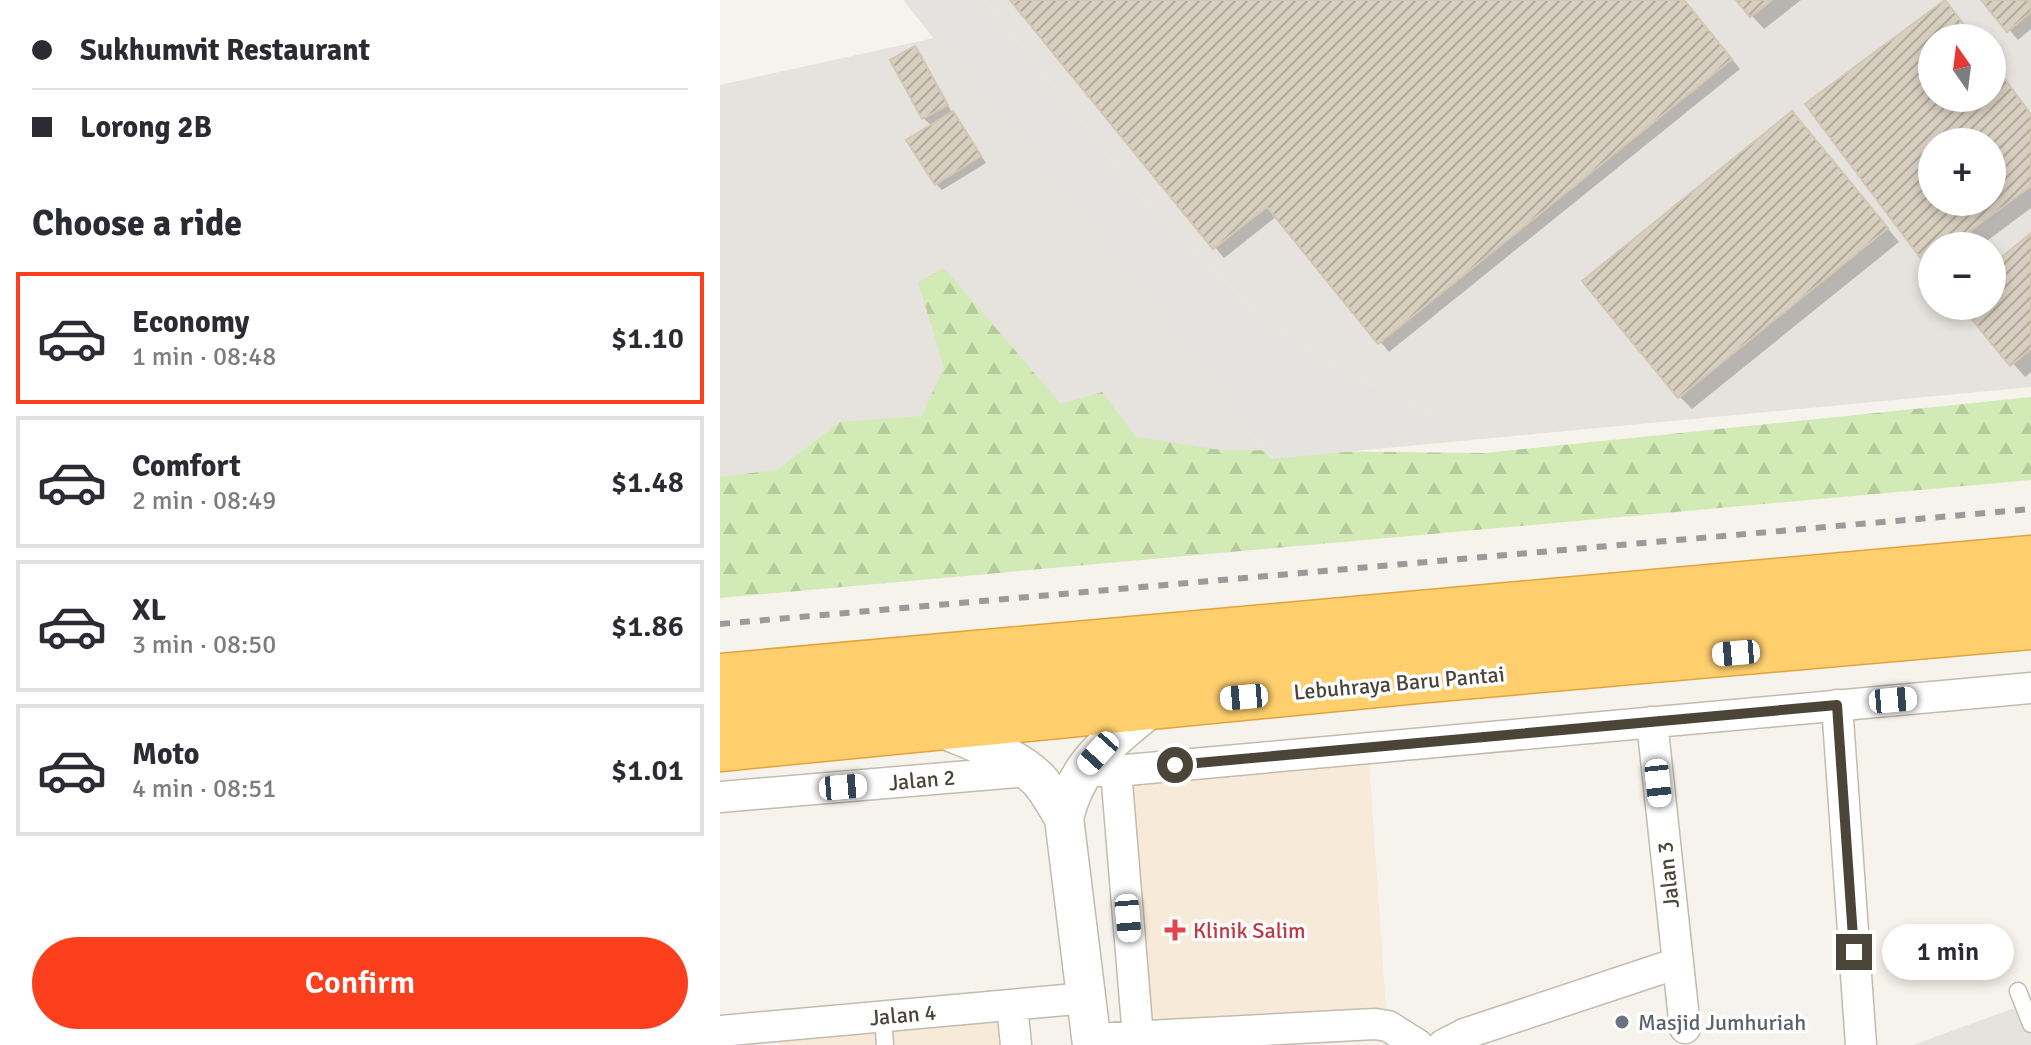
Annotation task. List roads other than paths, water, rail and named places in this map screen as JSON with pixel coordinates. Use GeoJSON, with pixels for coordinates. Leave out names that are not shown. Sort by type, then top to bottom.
{"type":"FeatureCollection","features":[{"type":"Feature","properties":{"kind":"highway"},"geometry":{"type":"LineString","coordinates":[[720,676],[2031,558]]}},
{"type":"Feature","properties":{"kind":"highway","name":"Lebuhraya Baru Pantai"},"geometry":{"type":"LineString","coordinates":[[720,710],[2031,595]]}},
{"type":"Feature","properties":{"kind":"highway","name":"Lebuhraya Baru Pantai"},"geometry":{"type":"LineString","coordinates":[[720,749],[937,726],[2031,627]]}},
{"type":"Feature","properties":{"kind":"street"},"geometry":{"type":"LineString","coordinates":[[1418,1045],[1388,1026],[1375,1024],[1092,1042],[1064,818],[1070,791],[1099,771],[2031,688]]}},
{"type":"Feature","properties":{"kind":"street"},"geometry":{"type":"LineString","coordinates":[[1837,705],[1861,1045]]}},
{"type":"Feature","properties":{"kind":"street"},"geometry":{"type":"LineString","coordinates":[[1138,1037],[1098,753],[1152,706]]}},
{"type":"Feature","properties":{"kind":"street","name":"Jalan 3"},"geometry":{"type":"LineString","coordinates":[[1652,722],[1685,1028]]}},
{"type":"Feature","properties":{"kind":"street"},"geometry":{"type":"LineString","coordinates":[[937,726],[1028,771],[1039,781],[1064,818]]}},
{"type":"Feature","properties":{"kind":"street","name":"Jalan 2"},"geometry":{"type":"LineString","coordinates":[[720,797],[1028,771]]}},
{"type":"Feature","properties":{"kind":"street"},"geometry":{"type":"LineString","coordinates":[[1443,1045],[1464,1034],[1678,963]]}},
{"type":"Feature","properties":{"kind":"street","name":"Jalan 4"},"geometry":{"type":"LineString","coordinates":[[720,1031],[762,1036],[884,1031],[1012,1005],[1087,998]]}},
{"type":"Feature","properties":{"kind":"street"},"geometry":{"type":"LineString","coordinates":[[1012,1005],[1016,1045]]}},
{"type":"Feature","properties":{"kind":"lane"},"geometry":{"type":"LineString","coordinates":[[2018,991],[2031,1024]]}},
{"type":"Feature","properties":{"kind":"railway"},"geometry":{"type":"LineString","coordinates":[[720,624],[2031,509]]}},
{"type":"Feature","properties":{"kind":"place","name":"Klinik Salim"},"geometry":{"type":"Point","coordinates":[1175,930]}},
{"type":"Feature","properties":{"kind":"place","name":"Masjid Jumhuriah"},"geometry":{"type":"Point","coordinates":[1622,1022]}}]}
